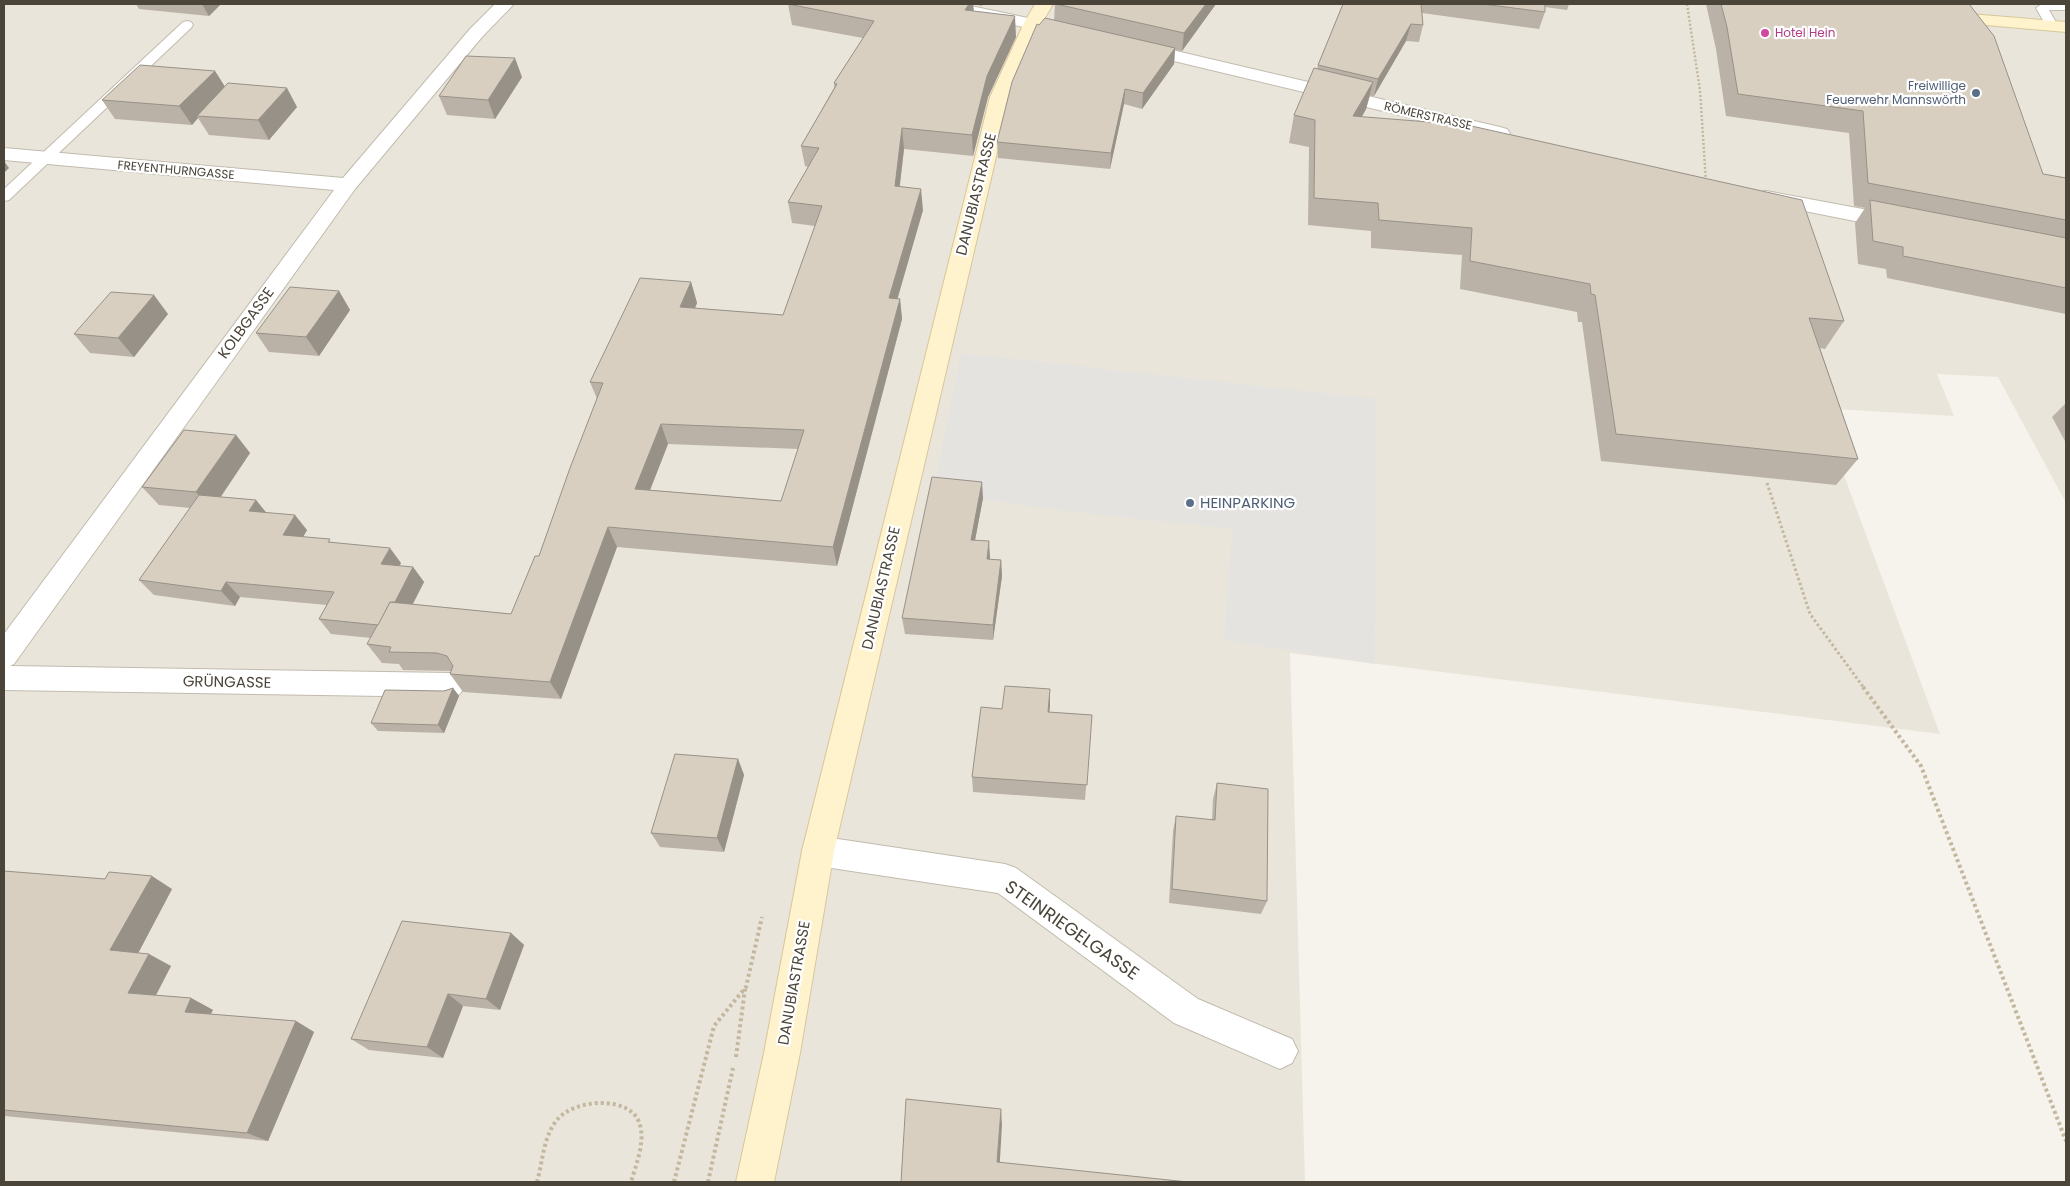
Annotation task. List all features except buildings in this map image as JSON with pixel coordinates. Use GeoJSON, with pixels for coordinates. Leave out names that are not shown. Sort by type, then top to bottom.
{"type":"FeatureCollection","features":[{"type":"Feature","properties":{"kind":"street","name":"KOLBGASSE"},"geometry":{"type":"LineString","coordinates":[[4,656],[348,185],[476,33],[505,4]]}},
{"type":"Feature","properties":{"kind":"street"},"geometry":{"type":"LineString","coordinates":[[937,4],[1038,13],[1084,35]]}},
{"type":"Feature","properties":{"kind":"street","name":"DANUBIASTRASSE"},"geometry":{"type":"LineString","coordinates":[[755,1182],[782,1053],[818,851],[1000,97],[1038,13]]}},
{"type":"Feature","properties":{"kind":"street"},"geometry":{"type":"LineString","coordinates":[[1927,16],[2059,26]]}},
{"type":"Feature","properties":{"kind":"street","name":"RÖMERSTRASSE"},"geometry":{"type":"LineString","coordinates":[[1122,44],[1514,136]]}},
{"type":"Feature","properties":{"kind":"street","name":"FREYENTHURNGASSE"},"geometry":{"type":"LineString","coordinates":[[4,154],[348,185]]}},
{"type":"Feature","properties":{"kind":"street"},"geometry":{"type":"LineString","coordinates":[[1706,183],[1911,226]]}},
{"type":"Feature","properties":{"kind":"street","name":"GRÜNGASSE"},"geometry":{"type":"LineString","coordinates":[[4,678],[450,685]]}},
{"type":"Feature","properties":{"kind":"street","name":"STEINRIEGELGASSE"},"geometry":{"type":"LineString","coordinates":[[818,851],[1005,879],[1186,1011],[1280,1051]]}},
{"type":"Feature","properties":{"kind":"lane"},"geometry":{"type":"LineString","coordinates":[[2059,26],[2042,8],[2050,5],[2066,6]]}},
{"type":"Feature","properties":{"kind":"lane"},"geometry":{"type":"LineString","coordinates":[[4,197],[43,158],[187,25]]}},
{"type":"Feature","properties":{"kind":"path"},"geometry":{"type":"LineString","coordinates":[[1686,4],[1700,90],[1706,183]]}},
{"type":"Feature","properties":{"kind":"path"},"geometry":{"type":"LineString","coordinates":[[1768,483],[1810,614],[1921,766],[2066,1141]]}},
{"type":"Feature","properties":{"kind":"path"},"geometry":{"type":"LineString","coordinates":[[708,1182],[736,1055],[746,987],[764,912]]}},
{"type":"Feature","properties":{"kind":"path"},"geometry":{"type":"LineString","coordinates":[[674,1182],[714,1026],[746,987]]}},
{"type":"Feature","properties":{"kind":"path"},"geometry":{"type":"LineString","coordinates":[[537,1182],[552,1126],[566,1111],[590,1103],[619,1104],[638,1119],[642,1140],[631,1182]]}},
{"type":"Feature","properties":{"kind":"shaded area"},"geometry":{"type":"Polygon","coordinates":[[[4,4],[2066,4],[2066,503],[1998,377],[1937,374],[1954,416],[1819,408],[1940,734],[1290,653],[1305,1182],[4,1182],[4,4]]]}},
{"type":"Feature","properties":{"kind":"shaded area","name":"HEINPARKING"},"geometry":{"type":"Polygon","coordinates":[[[961,353],[1376,399],[1375,664],[1224,640],[1232,529],[1074,512],[933,493],[961,353]]]}},
{"type":"Feature","properties":{"kind":"place","name":"Hotel Hein"},"geometry":{"type":"Point","coordinates":[1765,33]}},
{"type":"Feature","properties":{"kind":"place","name":"Freiwillige Feuerwehr Mannswörth"},"geometry":{"type":"Point","coordinates":[1976,93]}},
{"type":"Feature","properties":{"kind":"place","name":"HEINPARKING"},"geometry":{"type":"Point","coordinates":[1190,503]}}]}
